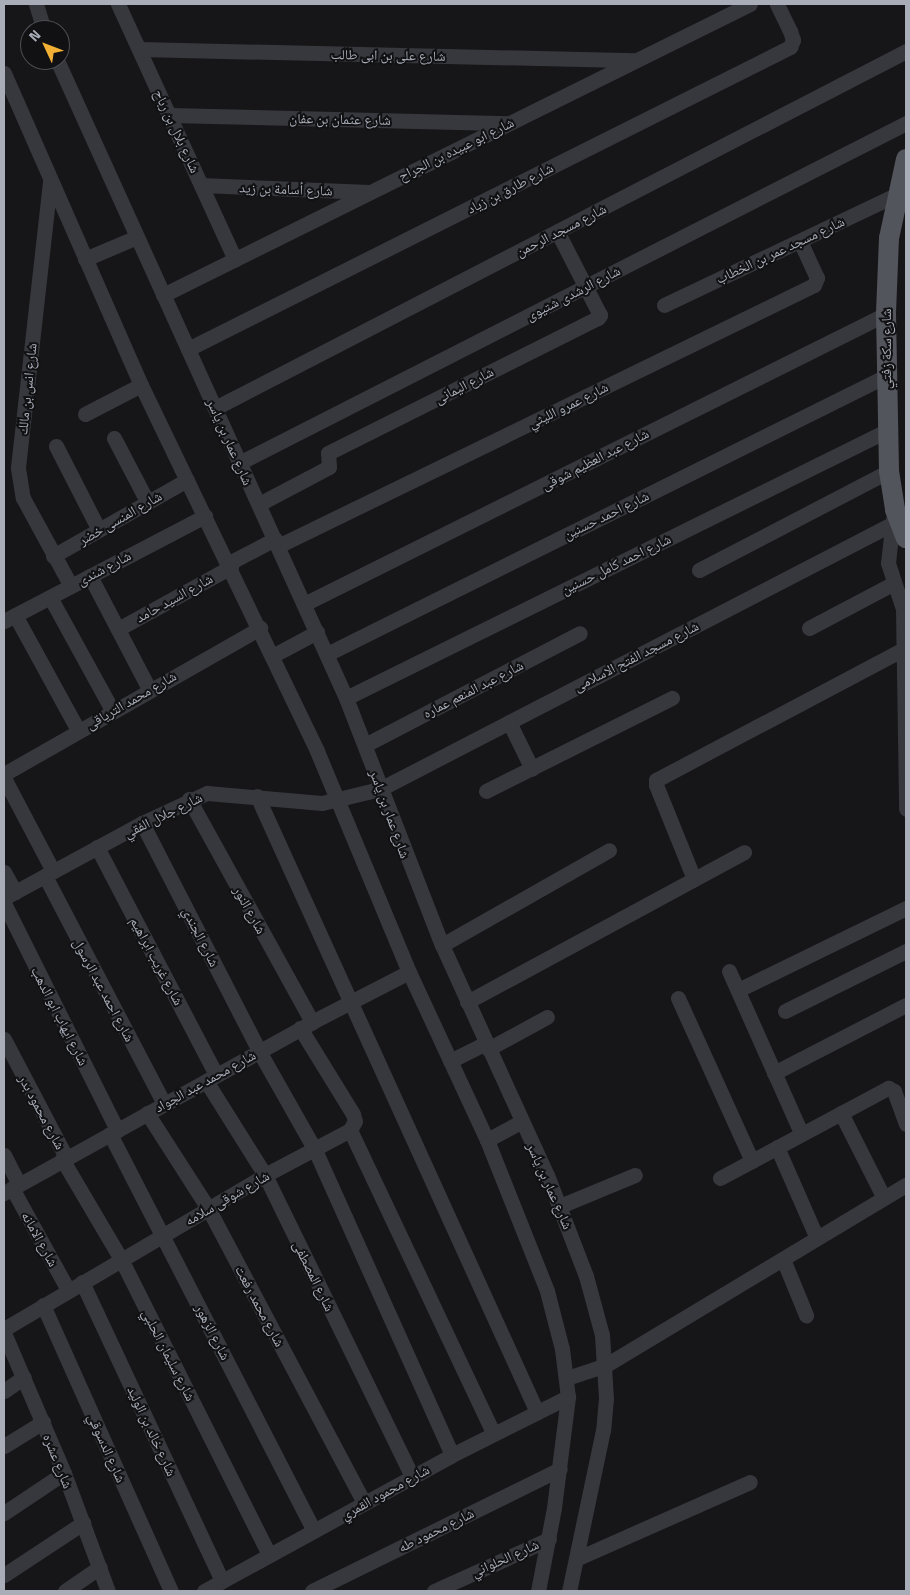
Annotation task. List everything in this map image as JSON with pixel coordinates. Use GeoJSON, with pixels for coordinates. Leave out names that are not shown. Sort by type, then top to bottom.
{"type":"FeatureCollection","features":[{"type":"Feature","properties":{"kind":"main road","name":"شارع سكة زفتي"},"geometry":{"type":"LineString","coordinates":[[898,524],[889,471],[886,431],[886,314],[889,238],[896,195],[906,158]]}},
{"type":"Feature","properties":{"kind":"street"},"geometry":{"type":"LineString","coordinates":[[36,4],[41,20]]}},
{"type":"Feature","properties":{"kind":"street","name":"شارع بلال بن رباح"},"geometry":{"type":"LineString","coordinates":[[118,4],[235,259]]}},
{"type":"Feature","properties":{"kind":"street","name":"شارع ابو عبيده بن الجراح"},"geometry":{"type":"LineString","coordinates":[[163,295],[750,4]]}},
{"type":"Feature","properties":{"kind":"street","name":"شارع طارق بن زياد"},"geometry":{"type":"LineString","coordinates":[[188,349],[790,47],[793,40],[777,4]]}},
{"type":"Feature","properties":{"kind":"street","name":"شارع على بن ابى طالب"},"geometry":{"type":"LineString","coordinates":[[139,49],[637,60]]}},
{"type":"Feature","properties":{"kind":"street","name":"شارع مسجد الرحمن"},"geometry":{"type":"LineString","coordinates":[[215,408],[906,51]]}},
{"type":"Feature","properties":{"kind":"street","name":"شارع عمار بن ياسر"},"geometry":{"type":"LineString","coordinates":[[62,70],[327,654],[365,745],[442,945],[560,1206],[596,1305],[606,1366],[603,1430],[568,1591]]}},
{"type":"Feature","properties":{"kind":"street"},"geometry":{"type":"LineString","coordinates":[[4,73],[141,385],[274,655],[409,972],[487,1140],[547,1291],[567,1378],[568,1397],[560,1469],[549,1539],[538,1591]]}},
{"type":"Feature","properties":{"kind":"street","name":"شارع عثمان بن عفان"},"geometry":{"type":"LineString","coordinates":[[169,115],[510,123]]}},
{"type":"Feature","properties":{"kind":"street","name":"شارع الرشدى شتيوى"},"geometry":{"type":"LineString","coordinates":[[239,464],[906,123]]}},
{"type":"Feature","properties":{"kind":"street","name":"شارع انس بن مالك"},"geometry":{"type":"LineString","coordinates":[[50,180],[18,468],[23,498],[70,586]]}},
{"type":"Feature","properties":{"kind":"street","name":"شارع أسامة بن زيد"},"geometry":{"type":"LineString","coordinates":[[201,185],[370,192]]}},
{"type":"Feature","properties":{"kind":"street","name":"شارع مسجد عمر بن الخطاب"},"geometry":{"type":"LineString","coordinates":[[664,305],[896,195]]}},
{"type":"Feature","properties":{"kind":"street","name":"شارع اليمانى"},"geometry":{"type":"LineString","coordinates":[[259,504],[329,467],[328,453],[598,318],[586,287],[557,231]]}},
{"type":"Feature","properties":{"kind":"street"},"geometry":{"type":"LineString","coordinates":[[85,259],[137,237]]}},
{"type":"Feature","properties":{"kind":"street","name":"شارع عمرو الليثي"},"geometry":{"type":"LineString","coordinates":[[230,565],[814,285],[817,278],[800,241]]}},
{"type":"Feature","properties":{"kind":"street","name":"شارع عبد العظيم شوقى"},"geometry":{"type":"LineString","coordinates":[[304,604],[886,314]]}},
{"type":"Feature","properties":{"kind":"street","name":"شارع احمد حسنين"},"geometry":{"type":"LineString","coordinates":[[327,654],[886,376]]}},
{"type":"Feature","properties":{"kind":"street"},"geometry":{"type":"LineString","coordinates":[[85,414],[141,385]]}},
{"type":"Feature","properties":{"kind":"street","name":"شارع احمد كامل حسنين"},"geometry":{"type":"LineString","coordinates":[[346,698],[886,431]]}},
{"type":"Feature","properties":{"kind":"street"},"geometry":{"type":"LineString","coordinates":[[114,438],[148,503]]}},
{"type":"Feature","properties":{"kind":"street"},"geometry":{"type":"LineString","coordinates":[[56,446],[99,530]]}},
{"type":"Feature","properties":{"kind":"street"},"geometry":{"type":"LineString","coordinates":[[699,570],[889,471]]}},
{"type":"Feature","properties":{"kind":"street","name":"شارع المنسى خضر"},"geometry":{"type":"LineString","coordinates":[[53,556],[187,480]]}},
{"type":"Feature","properties":{"kind":"street","name":"شارع شندى"},"geometry":{"type":"LineString","coordinates":[[9,618],[205,516]]}},
{"type":"Feature","properties":{"kind":"street"},"geometry":{"type":"LineString","coordinates":[[898,524],[888,563],[903,609],[905,648],[903,772],[906,808]]}},
{"type":"Feature","properties":{"kind":"street","name":"شارع مسجد الفتح الاسلامى"},"geometry":{"type":"LineString","coordinates":[[336,800],[380,788],[898,524]]}},
{"type":"Feature","properties":{"kind":"street","name":"شارع السيد حامد"},"geometry":{"type":"LineString","coordinates":[[118,629],[230,565]]}},
{"type":"Feature","properties":{"kind":"street"},"geometry":{"type":"LineString","coordinates":[[90,576],[149,689]]}},
{"type":"Feature","properties":{"kind":"street"},"geometry":{"type":"LineString","coordinates":[[809,628],[894,583]]}},
{"type":"Feature","properties":{"kind":"street"},"geometry":{"type":"LineString","coordinates":[[50,597],[112,710]]}},
{"type":"Feature","properties":{"kind":"street"},"geometry":{"type":"LineString","coordinates":[[9,618],[78,730]]}},
{"type":"Feature","properties":{"kind":"street","name":"شارع محمد الترياقى"},"geometry":{"type":"LineString","coordinates":[[4,774],[112,710],[260,628]]}},
{"type":"Feature","properties":{"kind":"street"},"geometry":{"type":"LineString","coordinates":[[274,655],[317,632]]}},
{"type":"Feature","properties":{"kind":"street","name":"شارع عبد المنعم عماره"},"geometry":{"type":"LineString","coordinates":[[365,745],[580,633]]}},
{"type":"Feature","properties":{"kind":"street"},"geometry":{"type":"LineString","coordinates":[[694,880],[656,785],[656,780],[905,648]]}},
{"type":"Feature","properties":{"kind":"street"},"geometry":{"type":"LineString","coordinates":[[486,791],[672,698]]}},
{"type":"Feature","properties":{"kind":"street"},"geometry":{"type":"LineString","coordinates":[[509,722],[532,768]]}},
{"type":"Feature","properties":{"kind":"street","name":"شارع احمد عبد الرسول"},"geometry":{"type":"LineString","coordinates":[[4,778],[49,874],[164,1104]]}},
{"type":"Feature","properties":{"kind":"street","name":"شارع جلال الفقي"},"geometry":{"type":"LineString","coordinates":[[9,895],[142,823],[207,793],[257,796],[306,803],[336,800]]}},
{"type":"Feature","properties":{"kind":"street"},"geometry":{"type":"LineString","coordinates":[[257,796],[537,1412]]}},
{"type":"Feature","properties":{"kind":"street","name":"شارع النور"},"geometry":{"type":"LineString","coordinates":[[189,800],[306,1025]]}},
{"type":"Feature","properties":{"kind":"street","name":"شارع الجندي"},"geometry":{"type":"LineString","coordinates":[[142,823],[259,1050],[315,1150],[452,1454]]}},
{"type":"Feature","properties":{"kind":"street","name":"شارع غريب ابراهيم"},"geometry":{"type":"LineString","coordinates":[[97,848],[211,1078]]}},
{"type":"Feature","properties":{"kind":"street"},"geometry":{"type":"LineString","coordinates":[[442,945],[609,850]]}},
{"type":"Feature","properties":{"kind":"street"},"geometry":{"type":"LineString","coordinates":[[467,1002],[744,852]]}},
{"type":"Feature","properties":{"kind":"street"},"geometry":{"type":"LineString","coordinates":[[4,872],[9,895]]}},
{"type":"Feature","properties":{"kind":"street","name":"شارع ايهاب ابو الدهب"},"geometry":{"type":"LineString","coordinates":[[4,903],[113,1132]]}},
{"type":"Feature","properties":{"kind":"street"},"geometry":{"type":"LineString","coordinates":[[738,990],[906,908]]}},
{"type":"Feature","properties":{"kind":"street"},"geometry":{"type":"LineString","coordinates":[[785,1011],[906,951]]}},
{"type":"Feature","properties":{"kind":"street"},"geometry":{"type":"LineString","coordinates":[[729,971],[801,1133]]}},
{"type":"Feature","properties":{"kind":"street","name":"شارع محمد عبد الجواد"},"geometry":{"type":"LineString","coordinates":[[11,1188],[259,1050],[409,972]]}},
{"type":"Feature","properties":{"kind":"street"},"geometry":{"type":"LineString","coordinates":[[678,998],[752,1161]]}},
{"type":"Feature","properties":{"kind":"street"},"geometry":{"type":"LineString","coordinates":[[774,1073],[906,1005]]}},
{"type":"Feature","properties":{"kind":"street"},"geometry":{"type":"LineString","coordinates":[[450,1061],[487,1046],[547,1017]]}},
{"type":"Feature","properties":{"kind":"street"},"geometry":{"type":"LineString","coordinates":[[306,1025],[353,1114],[355,1121],[350,1130],[493,1433]]}},
{"type":"Feature","properties":{"kind":"street","name":"شارع محمود بدر"},"geometry":{"type":"LineString","coordinates":[[4,1039],[64,1158]]}},
{"type":"Feature","properties":{"kind":"street","name":"شارع المصطفى"},"geometry":{"type":"LineString","coordinates":[[211,1078],[265,1175],[412,1477]]}},
{"type":"Feature","properties":{"kind":"street"},"geometry":{"type":"LineString","coordinates":[[720,1178],[890,1087],[906,1124]]}},
{"type":"Feature","properties":{"kind":"street"},"geometry":{"type":"LineString","coordinates":[[841,1113],[884,1198]]}},
{"type":"Feature","properties":{"kind":"street","name":"شارع محمد رفعت"},"geometry":{"type":"LineString","coordinates":[[147,1114],[208,1208],[364,1504]]}},
{"type":"Feature","properties":{"kind":"street"},"geometry":{"type":"LineString","coordinates":[[487,1140],[521,1122]]}},
{"type":"Feature","properties":{"kind":"street","name":"شارع شوقى سلامه"},"geometry":{"type":"LineString","coordinates":[[4,1329],[265,1175],[350,1130]]}},
{"type":"Feature","properties":{"kind":"street","name":"شارع الزهور"},"geometry":{"type":"LineString","coordinates":[[113,1132],[314,1531]]}},
{"type":"Feature","properties":{"kind":"street"},"geometry":{"type":"LineString","coordinates":[[777,1147],[817,1238]]}},
{"type":"Feature","properties":{"kind":"street","name":"شارع الامانه"},"geometry":{"type":"LineString","coordinates":[[4,1155],[11,1188],[68,1290]]}},
{"type":"Feature","properties":{"kind":"street","name":"شارع سليمان الحلبي"},"geometry":{"type":"LineString","coordinates":[[64,1158],[121,1259],[270,1555]]}},
{"type":"Feature","properties":{"kind":"street"},"geometry":{"type":"LineString","coordinates":[[560,1206],[635,1175]]}},
{"type":"Feature","properties":{"kind":"street"},"geometry":{"type":"LineString","coordinates":[[567,1378],[606,1366],[906,1185]]}},
{"type":"Feature","properties":{"kind":"street"},"geometry":{"type":"LineString","coordinates":[[783,1259],[806,1315]]}},
{"type":"Feature","properties":{"kind":"street","name":"شارع خالد بن الوليد"},"geometry":{"type":"LineString","coordinates":[[82,1282],[222,1581]]}},
{"type":"Feature","properties":{"kind":"street","name":"شارع الدسوقي"},"geometry":{"type":"LineString","coordinates":[[43,1305],[171,1591]]}},
{"type":"Feature","properties":{"kind":"street","name":"شارع عشره"},"geometry":{"type":"LineString","coordinates":[[4,1333],[64,1473],[108,1591]]}},
{"type":"Feature","properties":{"kind":"street"},"geometry":{"type":"LineString","coordinates":[[4,1391],[24,1377]]}},
{"type":"Feature","properties":{"kind":"street","name":"شارع محمود القمري"},"geometry":{"type":"LineString","coordinates":[[204,1591],[452,1454],[568,1397]]}},
{"type":"Feature","properties":{"kind":"street"},"geometry":{"type":"LineString","coordinates":[[4,1446],[42,1422]]}},
{"type":"Feature","properties":{"kind":"street","name":"شارع محمود طه"},"geometry":{"type":"LineString","coordinates":[[312,1591],[560,1469]]}},
{"type":"Feature","properties":{"kind":"street"},"geometry":{"type":"LineString","coordinates":[[4,1512],[64,1473]]}},
{"type":"Feature","properties":{"kind":"street"},"geometry":{"type":"LineString","coordinates":[[576,1559],[750,1482]]}},
{"type":"Feature","properties":{"kind":"street"},"geometry":{"type":"LineString","coordinates":[[4,1575],[84,1523]]}},
{"type":"Feature","properties":{"kind":"street","name":"شارع الحلواني"},"geometry":{"type":"LineString","coordinates":[[441,1589],[549,1539]]}},
{"type":"Feature","properties":{"kind":"street"},"geometry":{"type":"LineString","coordinates":[[65,1591],[100,1567]]}}]}
